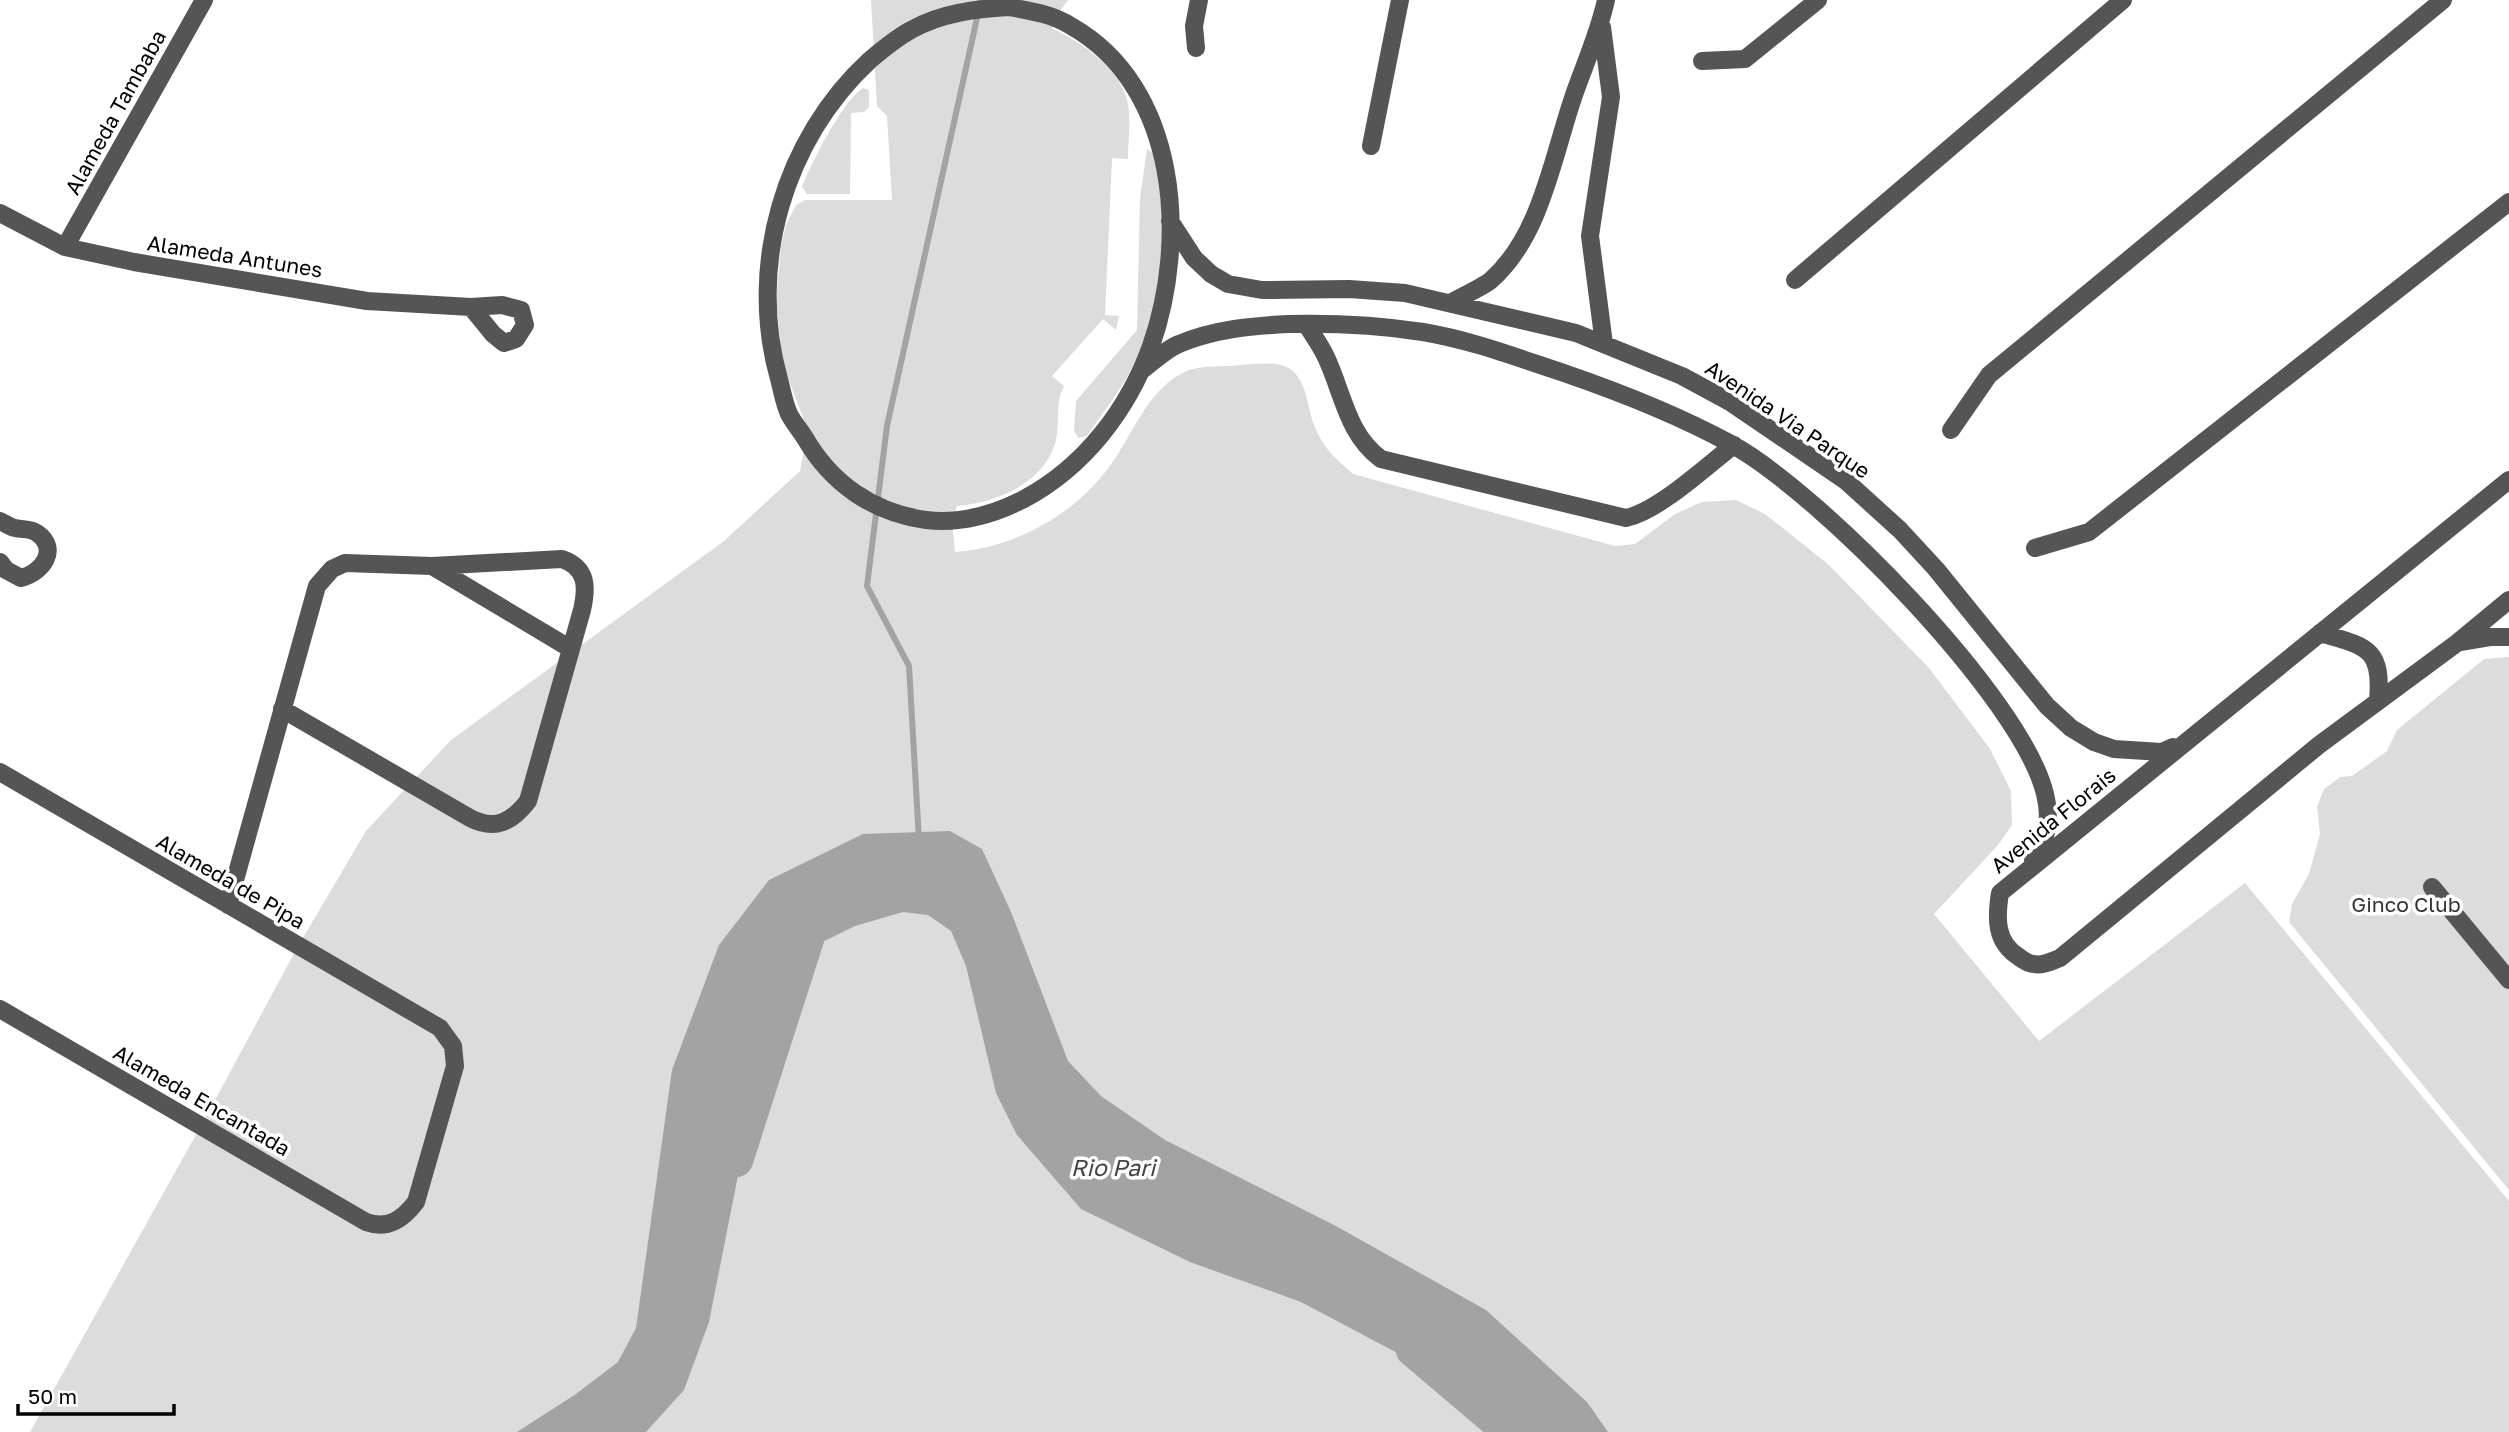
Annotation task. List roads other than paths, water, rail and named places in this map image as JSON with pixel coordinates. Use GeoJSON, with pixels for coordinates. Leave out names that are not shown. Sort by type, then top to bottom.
{"type":"FeatureCollection","features":[{"type":"Feature","properties":{"kind":"street","name":"Alameda Tambaba"},"geometry":{"type":"LineString","coordinates":[[65,247],[204,0]]}},
{"type":"Feature","properties":{"kind":"street"},"geometry":{"type":"LineString","coordinates":[[1196,47],[1194,26],[1199,0]]}},
{"type":"Feature","properties":{"kind":"street"},"geometry":{"type":"LineString","coordinates":[[1371,146],[1399,0]]}},
{"type":"Feature","properties":{"kind":"street"},"geometry":{"type":"LineString","coordinates":[[1452,302],[1490,281],[1515,251],[1533,223],[1575,92],[1601,23],[1606,0]]}},
{"type":"Feature","properties":{"kind":"street"},"geometry":{"type":"LineString","coordinates":[[1702,61],[1745,59],[1818,0]]}},
{"type":"Feature","properties":{"kind":"street"},"geometry":{"type":"LineString","coordinates":[[1795,281],[2123,0]]}},
{"type":"Feature","properties":{"kind":"street"},"geometry":{"type":"LineString","coordinates":[[1951,430],[1989,375],[2442,0]]}},
{"type":"Feature","properties":{"kind":"street"},"geometry":{"type":"LineString","coordinates":[[1009,7],[1040,12],[1071,25],[1101,48],[1127,76],[1146,108],[1160,143],[1170,193],[1170,269],[1151,345],[1139,373],[1115,416],[1090,449],[1062,475],[1001,511],[967,519],[936,521],[904,517],[864,499],[833,477],[812,451],[788,412],[774,360],[768,322],[770,252],[781,203],[801,150],[827,107],[853,76],[911,29],[969,9],[1009,7]]}},
{"type":"Feature","properties":{"kind":"street"},"geometry":{"type":"LineString","coordinates":[[1601,23],[1611,97],[1590,236],[1604,344]]}},
{"type":"Feature","properties":{"kind":"street"},"geometry":{"type":"LineString","coordinates":[[2035,548],[2089,532],[2509,202]]}},
{"type":"Feature","properties":{"kind":"street","name":"Alameda Antunes"},"geometry":{"type":"LineString","coordinates":[[0,213],[65,247],[134,262],[367,301],[471,307]]}},
{"type":"Feature","properties":{"kind":"street","name":"Avenida Via Parque"},"geometry":{"type":"LineString","coordinates":[[1170,221],[1194,258],[1211,274],[1228,284],[1262,290],[1349,289],[1405,293],[1452,302],[1576,332],[1682,376],[1718,396],[1846,481],[1900,530],[1936,569],[2047,706],[2071,728],[2094,742],[2114,749],[2162,752],[2186,741]]}},
{"type":"Feature","properties":{"kind":"street"},"geometry":{"type":"LineString","coordinates":[[1139,373],[1176,345],[1241,326],[1335,323],[1425,333],[1499,351],[1635,397],[1734,445],[1792,487],[1869,557],[1915,605],[2001,708],[2038,772],[2045,795],[2048,818],[2045,844],[2023,874]]}},
{"type":"Feature","properties":{"kind":"street"},"geometry":{"type":"LineString","coordinates":[[1306,324],[1326,356],[1356,432],[1366,448],[1381,459],[1626,518],[1638,515],[1667,496],[1734,445]]}},
{"type":"Feature","properties":{"kind":"street","name":"Avenida Florais"},"geometry":{"type":"LineString","coordinates":[[2509,480],[2000,893],[1996,920],[2003,941],[2014,954],[2031,965],[2060,958],[2319,746],[2509,600]]}},
{"type":"Feature","properties":{"kind":"street"},"geometry":{"type":"LineString","coordinates":[[0,521],[13,528],[33,530],[40,534],[47,551],[46,562],[40,569],[33,575],[21,578],[6,570],[0,562]]}},
{"type":"Feature","properties":{"kind":"street"},"geometry":{"type":"LineString","coordinates":[[228,905],[282,709],[317,586],[325,575],[338,565],[353,562],[432,566],[562,559],[579,570],[587,589],[571,649],[528,801],[509,821],[483,825],[282,709]]}},
{"type":"Feature","properties":{"kind":"street"},"geometry":{"type":"LineString","coordinates":[[432,566],[571,649]]}},
{"type":"Feature","properties":{"kind":"street"},"geometry":{"type":"LineString","coordinates":[[2320,634],[2360,645],[2373,657],[2380,675],[2378,700]]}},
{"type":"Feature","properties":{"kind":"street"},"geometry":{"type":"LineString","coordinates":[[2456,643],[2490,637],[2509,637]]}},
{"type":"Feature","properties":{"kind":"street","name":"Alameda de Pipa"},"geometry":{"type":"LineString","coordinates":[[0,772],[440,1028],[453,1046],[455,1066],[416,1202],[402,1217],[384,1224]]}},
{"type":"Feature","properties":{"kind":"street"},"geometry":{"type":"LineString","coordinates":[[2432,887],[2509,980]]}},
{"type":"Feature","properties":{"kind":"street","name":"Alameda Encantada"},"geometry":{"type":"LineString","coordinates":[[0,1009],[355,1215],[374,1225],[384,1224]]}},
{"type":"Feature","properties":{"kind":"water","name":"Rio Pari"},"geometry":{"type":"Polygon","coordinates":[[[950,831],[982,849],[1011,912],[1068,1061],[1101,1096],[1165,1140],[1334,1225],[1486,1310],[1587,1402],[1608,1432],[1512,1432],[1502,1415],[1454,1383],[1301,1302],[1190,1262],[1081,1209],[1017,1135],[996,1093],[966,966],[951,931],[928,915],[903,912],[855,926],[806,950],[780,985],[767,1029],[709,1322],[684,1390],[646,1432],[517,1432],[576,1394],[618,1362],[636,1328],[672,1070],[719,945],[769,880],[863,834],[950,831]]]}},
{"type":"Feature","properties":{"kind":"waterway"},"geometry":{"type":"LineString","coordinates":[[919,840],[909,666],[867,586],[887,426],[981,0]]}},
{"type":"Feature","properties":{"kind":"waterway","name":"Rio Pari"},"geometry":{"type":"LineString","coordinates":[[735,1159],[810,925],[822,918]]}},
{"type":"Feature","properties":{"kind":"waterway","name":"Rio Pari"},"geometry":{"type":"LineString","coordinates":[[1414,1349],[1512,1432]]}},
{"type":"Feature","properties":{"kind":"park label","name":"Ginco Club"},"geometry":{"type":"Point","coordinates":[2406,904]}}]}
